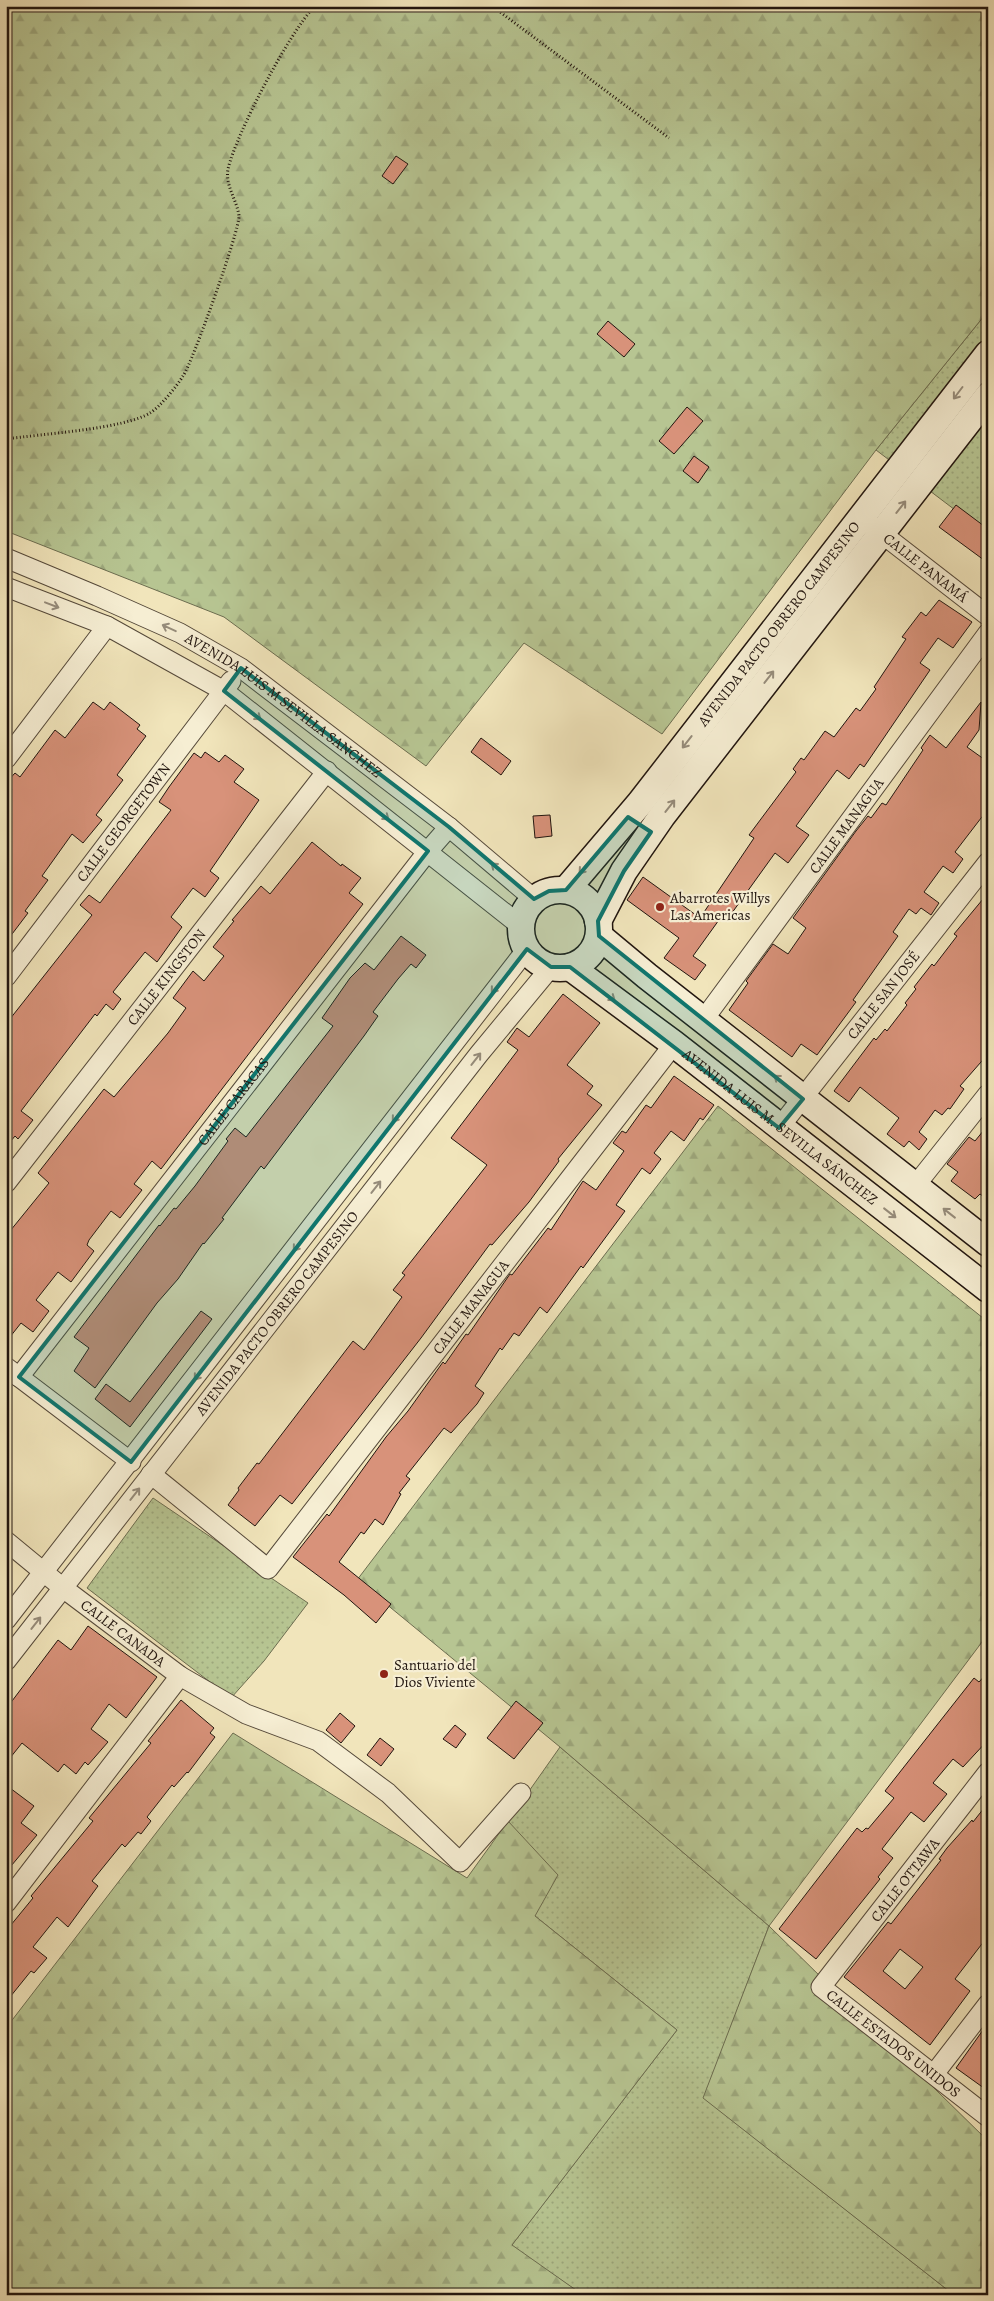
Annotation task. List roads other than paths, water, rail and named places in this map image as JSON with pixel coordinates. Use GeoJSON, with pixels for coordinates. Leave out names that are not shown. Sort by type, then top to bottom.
{"type":"FeatureCollection","features":[{"type":"Feature","properties":{"kind":"street","name":"AVENIDA PACTO OBRERO CAMPESINO"},"geometry":{"type":"LineString","coordinates":[[598,929],[624,871],[871,526],[988,354]]}},
{"type":"Feature","properties":{"kind":"street","name":"AVENIDA PACTO OBRERO CAMPESINO"},"geometry":{"type":"LineString","coordinates":[[566,890],[871,526],[988,396]]}},
{"type":"Feature","properties":{"kind":"street","name":"CALLE PANAMÁ"},"geometry":{"type":"LineString","coordinates":[[871,526],[988,616]]}},
{"type":"Feature","properties":{"kind":"street","name":"AVENIDA LUIS M SEVILLA SANCHEZ"},"geometry":{"type":"LineString","coordinates":[[6,558],[98,596],[180,633],[241,668],[449,827],[534,899]]}},
{"type":"Feature","properties":{"kind":"street","name":"AVENIDA LUIS M SEVILLA SANCHEZ"},"geometry":{"type":"LineString","coordinates":[[6,587],[107,626],[224,691],[428,851],[524,938]]}},
{"type":"Feature","properties":{"kind":"street"},"geometry":{"type":"LineString","coordinates":[[6,759],[107,626]]}},
{"type":"Feature","properties":{"kind":"street","name":"CALLE MANAGUA"},"geometry":{"type":"LineString","coordinates":[[704,1019],[988,633]]}},
{"type":"Feature","properties":{"kind":"street","name":"CALLE GEORGETOWN"},"geometry":{"type":"LineString","coordinates":[[6,977],[241,668]]}},
{"type":"Feature","properties":{"kind":"street","name":"CALLE KINGSTON"},"geometry":{"type":"LineString","coordinates":[[6,1182],[327,771]]}},
{"type":"Feature","properties":{"kind":"street"},"geometry":{"type":"LineString","coordinates":[[628,817],[651,832]]}},
{"type":"Feature","properties":{"kind":"street","name":"CALLE CARACAS"},"geometry":{"type":"LineString","coordinates":[[13,1372],[449,827]]}},
{"type":"Feature","properties":{"kind":"street","name":"CALLE SAN JOSÉ"},"geometry":{"type":"LineString","coordinates":[[779,1128],[988,862]]}},
{"type":"Feature","properties":{"kind":"street"},"geometry":{"type":"LineString","coordinates":[[566,890],[581,896],[592,907],[598,929],[593,950],[583,960],[560,967],[537,961],[524,938],[525,911],[534,899],[549,891],[566,890]]}},
{"type":"Feature","properties":{"kind":"street"},"geometry":{"type":"LineString","coordinates":[[598,929],[647,976],[988,1243]]}},
{"type":"Feature","properties":{"kind":"street","name":"AVENIDA PACTO OBRERO CAMPESINO"},"geometry":{"type":"LineString","coordinates":[[6,1620],[131,1462],[524,938]]}},
{"type":"Feature","properties":{"kind":"street","name":"AVENIDA PACTO OBRERO CAMPESINO"},"geometry":{"type":"LineString","coordinates":[[6,1661],[473,1062],[560,967]]}},
{"type":"Feature","properties":{"kind":"street","name":"AVENIDA LUIS M. SEVILLA SÁNCHEZ"},"geometry":{"type":"LineString","coordinates":[[560,967],[674,1044],[779,1128],[988,1289]]}},
{"type":"Feature","properties":{"kind":"street","name":"CALLE MANAGUA"},"geometry":{"type":"LineString","coordinates":[[151,1474],[268,1569],[674,1044]]}},
{"type":"Feature","properties":{"kind":"street"},"geometry":{"type":"LineString","coordinates":[[915,1186],[988,1094]]}},
{"type":"Feature","properties":{"kind":"street"},"geometry":{"type":"LineString","coordinates":[[13,1372],[131,1462]]}},
{"type":"Feature","properties":{"kind":"street","name":"CALLE CANADA"},"geometry":{"type":"LineString","coordinates":[[6,1541],[63,1588],[180,1676],[246,1714],[318,1741],[388,1793],[460,1862],[521,1792]]}},
{"type":"Feature","properties":{"kind":"street"},"geometry":{"type":"LineString","coordinates":[[6,1903],[180,1676]]}},
{"type":"Feature","properties":{"kind":"street","name":"CALLE OTTAWA"},"geometry":{"type":"LineString","coordinates":[[821,1987],[988,1772]]}},
{"type":"Feature","properties":{"kind":"street","name":"CALLE ESTADOS UNIDOS"},"geometry":{"type":"LineString","coordinates":[[821,1987],[988,2117]]}},
{"type":"Feature","properties":{"kind":"street"},"geometry":{"type":"LineString","coordinates":[[934,2074],[988,2004]]}},
{"type":"Feature","properties":{"kind":"place","name":"Abarrotes Willys Las Americas"},"geometry":{"type":"Point","coordinates":[660,907]}},
{"type":"Feature","properties":{"kind":"place","name":"Santuario del Dios Viviente"},"geometry":{"type":"Point","coordinates":[384,1674]}}]}
